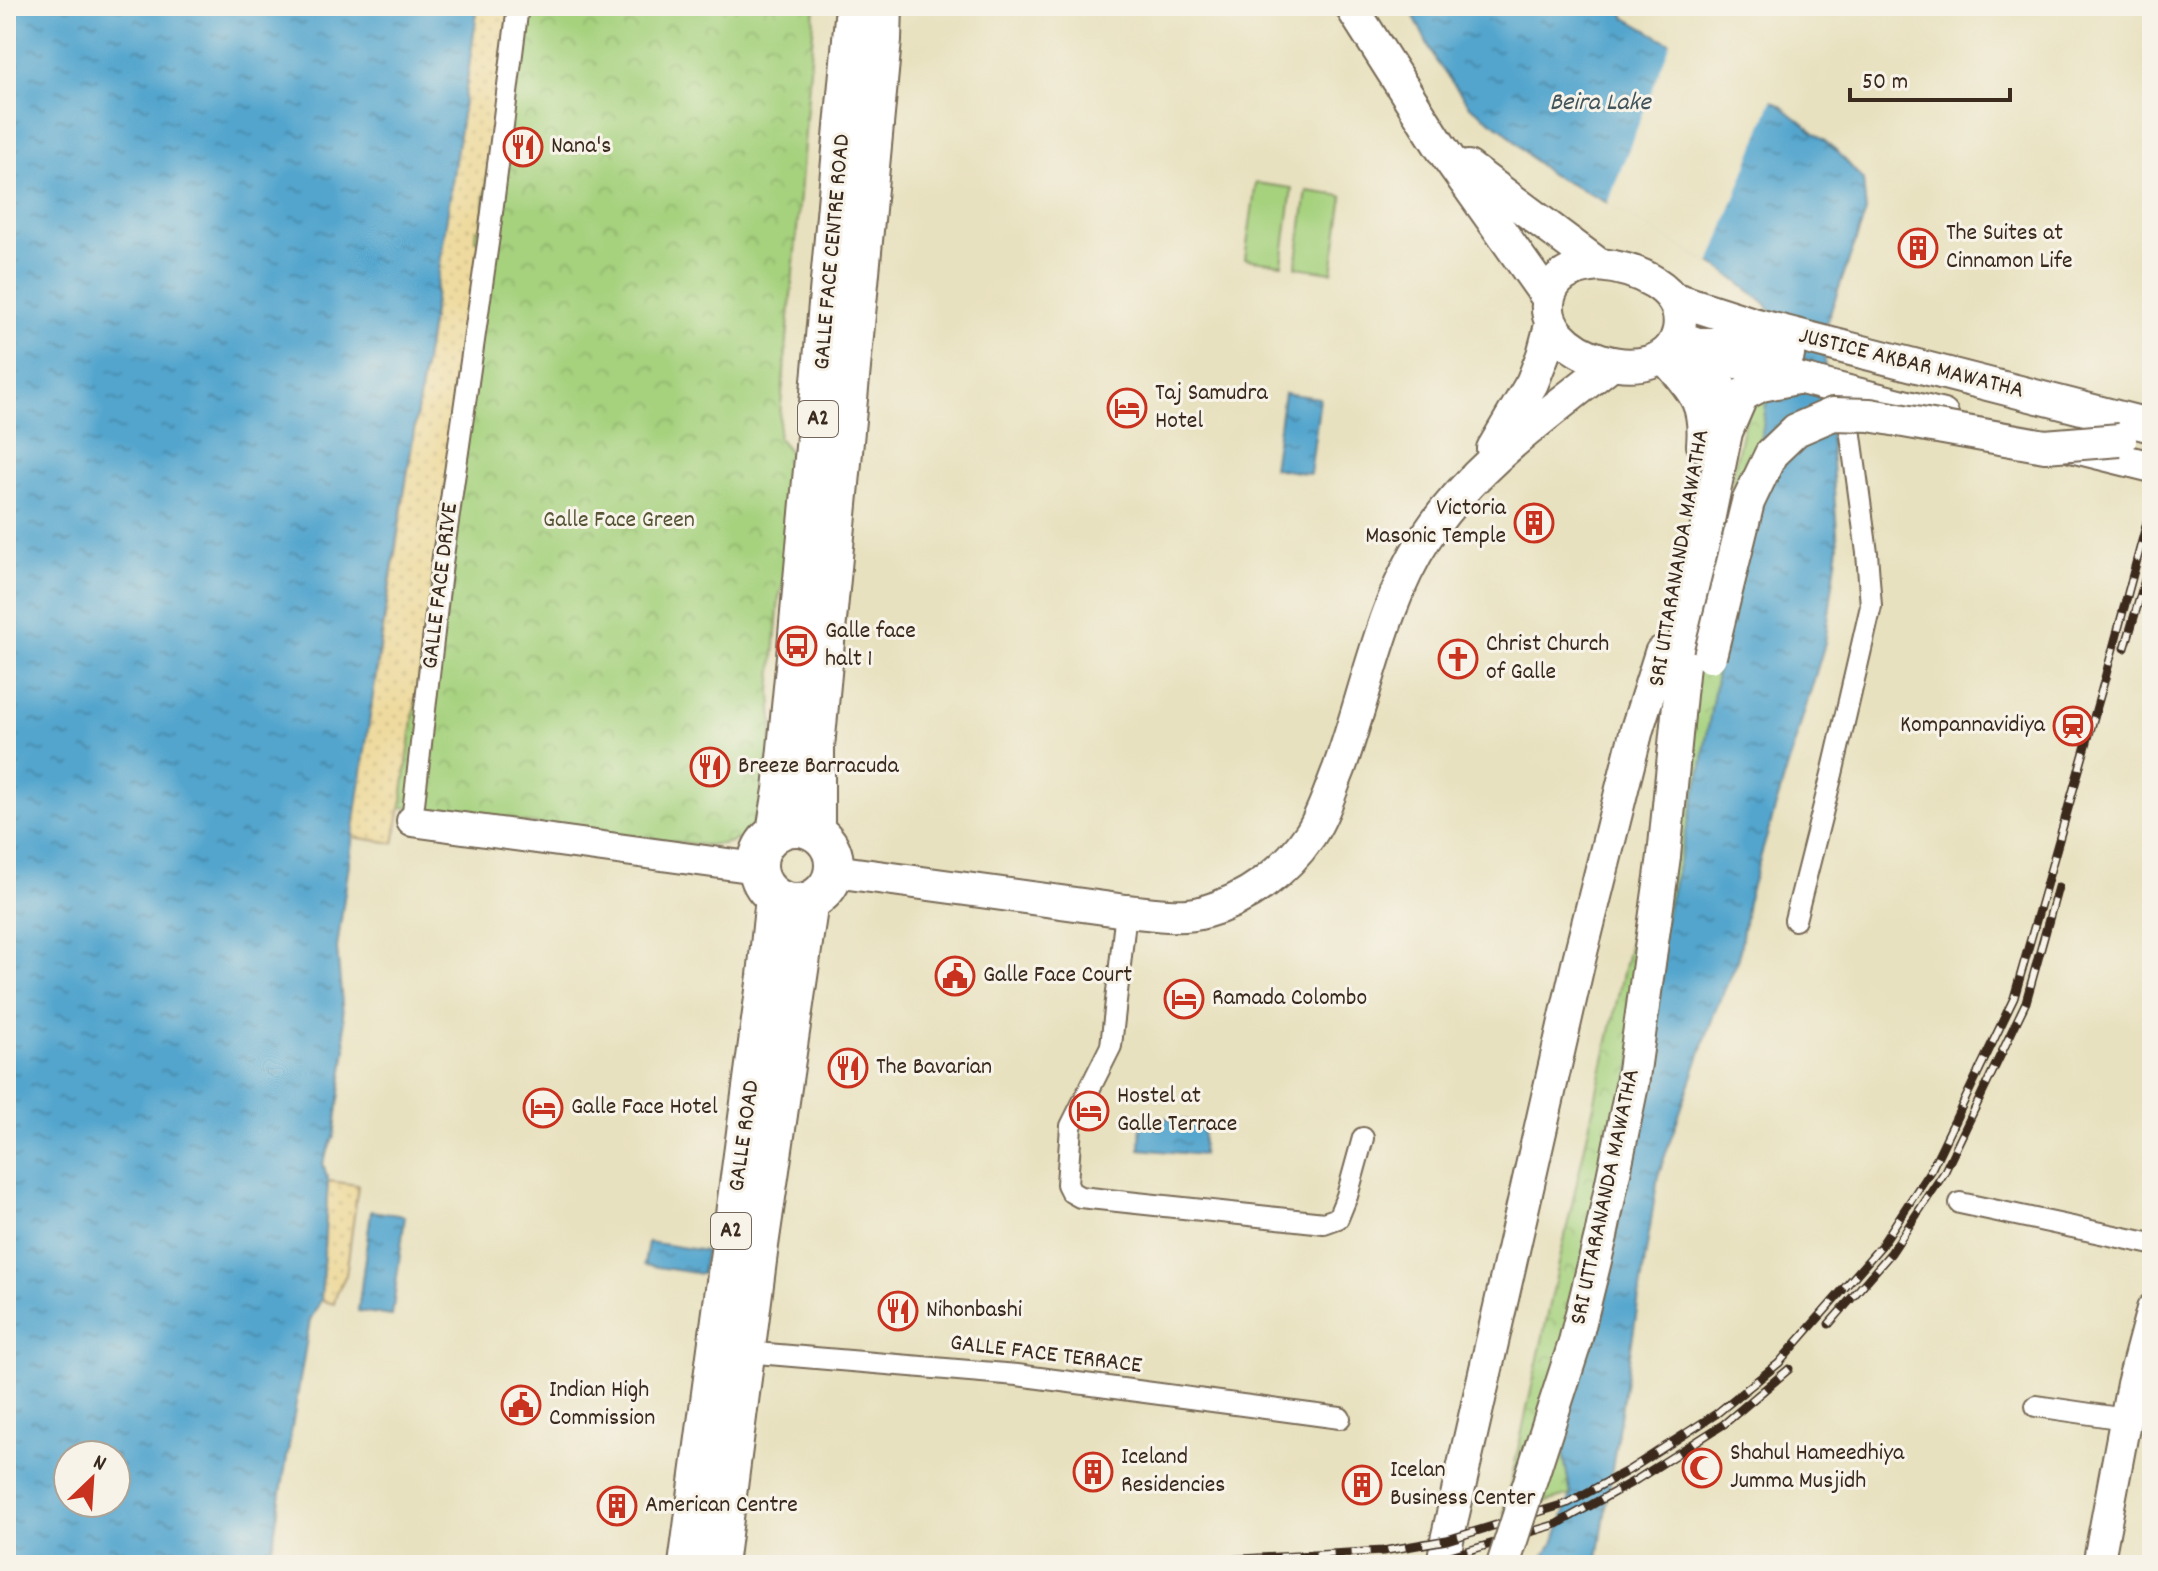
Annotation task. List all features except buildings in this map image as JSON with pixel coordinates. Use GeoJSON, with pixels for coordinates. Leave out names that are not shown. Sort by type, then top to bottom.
{"type":"FeatureCollection","features":[{"type":"Feature","properties":{"kind":"highway","name":"GALLE FACE CENTRE ROAD"},"geometry":{"type":"LineString","coordinates":[[776,832],[797,646],[855,6]]}},
{"type":"Feature","properties":{"kind":"highway","name":"GALLE FACE CENTRE ROAD"},"geometry":{"type":"LineString","coordinates":[[815,832],[815,747],[883,6]]}},
{"type":"Feature","properties":{"kind":"highway"},"geometry":{"type":"LineString","coordinates":[[793,827],[815,832],[830,847],[834,871],[825,890],[781,889],[758,859],[763,845],[776,832],[793,827]]}},
{"type":"Feature","properties":{"kind":"highway","name":"GALLE ROAD"},"geometry":{"type":"LineString","coordinates":[[718,1565],[745,1352],[781,889]]}},
{"type":"Feature","properties":{"kind":"highway","name":"GALLE ROAD"},"geometry":{"type":"LineString","coordinates":[[688,1565],[781,889]]}},
{"type":"Feature","properties":{"kind":"main road"},"geometry":{"type":"LineString","coordinates":[[1351,6],[1440,146],[1550,312],[1576,349],[1612,363],[1654,362],[1679,345],[1679,314],[1665,290],[1633,271],[1599,265],[1572,270],[1563,275],[1553,287],[1550,312],[1543,355],[1532,383],[1482,470]]}},
{"type":"Feature","properties":{"kind":"main road"},"geometry":{"type":"LineString","coordinates":[[1440,146],[1599,265]]}},
{"type":"Feature","properties":{"kind":"main road","name":"JUSTICE AKBAR MAWATHA"},"geometry":{"type":"LineString","coordinates":[[1672,298],[1746,357],[1846,348],[2152,426]]}},
{"type":"Feature","properties":{"kind":"main road","name":"JUSTICE AKBAR MAWATHA"},"geometry":{"type":"LineString","coordinates":[[1679,345],[1946,392],[2152,447]]}},
{"type":"Feature","properties":{"kind":"main road","name":"SRI UTTARANANDA MAWATHA"},"geometry":{"type":"LineString","coordinates":[[1503,1565],[1574,1346],[1601,1236],[1632,1085],[1664,856],[1687,624],[1726,432],[1720,388],[1713,369],[1679,345]]}},
{"type":"Feature","properties":{"kind":"main road","name":"SRI UTTARANANDA MAWATHA"},"geometry":{"type":"LineString","coordinates":[[1667,819],[1655,713],[1661,653],[1703,444],[1705,420],[1679,345]]}},
{"type":"Feature","properties":{"kind":"main road"},"geometry":{"type":"LineString","coordinates":[[1746,357],[1761,385],[1796,378]]}},
{"type":"Feature","properties":{"kind":"main road"},"geometry":{"type":"LineString","coordinates":[[1726,432],[1746,357]]}},
{"type":"Feature","properties":{"kind":"main road"},"geometry":{"type":"LineString","coordinates":[[834,871],[1168,914],[1201,913],[1238,900],[1262,885],[1284,867],[1311,834],[1350,737],[1384,626],[1401,584],[1426,538],[1482,470],[1612,363]]}},
{"type":"Feature","properties":{"kind":"main road"},"geometry":{"type":"LineString","coordinates":[[1667,819],[1748,502],[1771,454],[1796,430],[1833,414],[1870,415],[2045,446],[2120,440]]}},
{"type":"Feature","properties":{"kind":"main road"},"geometry":{"type":"LineString","coordinates":[[1443,1565],[1579,960],[1637,729],[1661,653]]}},
{"type":"Feature","properties":{"kind":"street","name":"GALLE FACE DRIVE"},"geometry":{"type":"LineString","coordinates":[[518,6],[442,563],[412,821],[781,889]]}},
{"type":"Feature","properties":{"kind":"street"},"geometry":{"type":"LineString","coordinates":[[1796,378],[2152,467]]}},
{"type":"Feature","properties":{"kind":"street","name":"JUSTICE AKBAR MAWATHA"},"geometry":{"type":"LineString","coordinates":[[1795,920],[1871,606],[1857,472],[1844,390]]}},
{"type":"Feature","properties":{"kind":"street"},"geometry":{"type":"LineString","coordinates":[[1126,911],[1111,1046],[1071,1126],[1067,1184],[1071,1192],[1080,1197],[1324,1223],[1338,1218],[1363,1138]]}},
{"type":"Feature","properties":{"kind":"street"},"geometry":{"type":"LineString","coordinates":[[1960,1203],[2152,1244]]}},
{"type":"Feature","properties":{"kind":"street"},"geometry":{"type":"LineString","coordinates":[[2098,1565],[2125,1419],[2142,1386],[2152,1309]]}},
{"type":"Feature","properties":{"kind":"street","name":"GALLE FACE TERRACE"},"geometry":{"type":"LineString","coordinates":[[745,1352],[1017,1375],[1340,1418]]}},
{"type":"Feature","properties":{"kind":"street"},"geometry":{"type":"LineString","coordinates":[[2036,1406],[2125,1419]]}},
{"type":"Feature","properties":{"kind":"sand"},"geometry":{"type":"Polygon","coordinates":[[[478,6],[510,6],[481,230],[477,230],[480,241],[394,843],[351,837],[478,6]]]}},
{"type":"Feature","properties":{"kind":"sand"},"geometry":{"type":"Polygon","coordinates":[[[328,1181],[358,1185],[346,1275],[334,1304],[321,1300],[328,1181]]]}},
{"type":"Feature","properties":{"kind":"green space","name":"Galle Face Green"},"geometry":{"type":"Polygon","coordinates":[[[510,6],[815,6],[778,438],[797,460],[794,555],[779,597],[771,691],[773,726],[762,814],[753,830],[742,839],[703,845],[401,807],[480,241],[475,240],[476,229],[481,230],[510,6]]]}},
{"type":"Feature","properties":{"kind":"green space"},"geometry":{"type":"Polygon","coordinates":[[[1256,183],[1292,188],[1282,264],[1245,259],[1256,183]]]}},
{"type":"Feature","properties":{"kind":"green space"},"geometry":{"type":"Polygon","coordinates":[[[1307,191],[1343,196],[1332,272],[1296,267],[1307,191]]]}},
{"type":"Feature","properties":{"kind":"green space"},"geometry":{"type":"Polygon","coordinates":[[[1757,365],[1771,369],[1750,521],[1561,1442],[1571,1495],[1504,1513],[1757,365]]]}},
{"type":"Feature","properties":{"kind":"water"},"geometry":{"type":"Polygon","coordinates":[[[6,6],[478,6],[337,948],[346,1049],[334,1136],[323,1163],[328,1181],[321,1300],[310,1320],[269,1565],[6,1565],[6,6]]]}},
{"type":"Feature","properties":{"kind":"water","name":"Beira Lake"},"geometry":{"type":"Polygon","coordinates":[[[1409,6],[1617,6],[1626,18],[1781,106],[1836,150],[1863,180],[1866,212],[1823,333],[1838,546],[1825,643],[1747,902],[1739,958],[1715,1011],[1658,1176],[1597,1565],[1537,1565],[1554,1543],[1571,1495],[1561,1442],[1574,1328],[1649,987],[1702,765],[1719,661],[1750,521],[1771,369],[1772,313],[1765,303],[1724,271],[1606,202],[1550,174],[1532,159],[1505,131],[1470,106],[1436,61],[1409,6]]]}},
{"type":"Feature","properties":{"kind":"water"},"geometry":{"type":"Polygon","coordinates":[[[1284,393],[1320,398],[1310,474],[1273,468],[1284,393]]]}},
{"type":"Feature","properties":{"kind":"water"},"geometry":{"type":"Polygon","coordinates":[[[1141,1115],[1204,1123],[1202,1155],[1140,1149],[1141,1115]]]}},
{"type":"Feature","properties":{"kind":"water"},"geometry":{"type":"Polygon","coordinates":[[[371,1211],[405,1216],[392,1316],[358,1311],[371,1211]]]}},
{"type":"Feature","properties":{"kind":"water"},"geometry":{"type":"Polygon","coordinates":[[[648,1242],[706,1251],[702,1274],[644,1265],[648,1242]]]}},
{"type":"Feature","properties":{"kind":"pier"},"geometry":{"type":"Polygon","coordinates":[[[1672,40],[1773,97],[1710,264],[1607,204],[1672,40]]]}},
{"type":"Feature","properties":{"kind":"railway"},"geometry":{"type":"LineString","coordinates":[[1136,1565],[1383,1551],[1447,1540],[1568,1503],[1629,1470],[1716,1414],[1779,1363],[1881,1246],[1932,1168],[2014,998],[2152,504]]}},
{"type":"Feature","properties":{"kind":"railway"},"geometry":{"type":"LineString","coordinates":[[2125,648],[2152,556]]}},
{"type":"Feature","properties":{"kind":"railway"},"geometry":{"type":"LineString","coordinates":[[1829,1324],[1891,1253],[1944,1173],[2026,1002],[2058,887]]}},
{"type":"Feature","properties":{"kind":"railway"},"geometry":{"type":"LineString","coordinates":[[1397,1565],[1444,1558],[1557,1524],[1636,1480],[1724,1424],[1789,1369]]}},
{"type":"Feature","properties":{"kind":"place","name":"Nana's"},"geometry":{"type":"Point","coordinates":[523,147]}},
{"type":"Feature","properties":{"kind":"place","name":"The Suites at Cinnamon Life"},"geometry":{"type":"Point","coordinates":[1918,248]}},
{"type":"Feature","properties":{"kind":"place","name":"Taj Samudra Hotel"},"geometry":{"type":"Point","coordinates":[1127,408]}},
{"type":"Feature","properties":{"kind":"place","name":"Victoria Masonic Temple"},"geometry":{"type":"Point","coordinates":[1534,523]}},
{"type":"Feature","properties":{"kind":"place","name":"Galle face halt 1"},"geometry":{"type":"Point","coordinates":[797,646]}},
{"type":"Feature","properties":{"kind":"place","name":"Christ Church of Galle"},"geometry":{"type":"Point","coordinates":[1458,659]}},
{"type":"Feature","properties":{"kind":"place","name":"Kompannavidiya"},"geometry":{"type":"Point","coordinates":[2073,726]}},
{"type":"Feature","properties":{"kind":"place","name":"Breeze Barracuda"},"geometry":{"type":"Point","coordinates":[710,767]}},
{"type":"Feature","properties":{"kind":"place","name":"Galle Face Court"},"geometry":{"type":"Point","coordinates":[955,976]}},
{"type":"Feature","properties":{"kind":"place","name":"Ramada Colombo"},"geometry":{"type":"Point","coordinates":[1184,999]}},
{"type":"Feature","properties":{"kind":"place","name":"The Bavarian"},"geometry":{"type":"Point","coordinates":[848,1068]}},
{"type":"Feature","properties":{"kind":"place","name":"Galle Face Hotel"},"geometry":{"type":"Point","coordinates":[543,1108]}},
{"type":"Feature","properties":{"kind":"place","name":"Hostel at Galle Terrace"},"geometry":{"type":"Point","coordinates":[1089,1111]}},
{"type":"Feature","properties":{"kind":"place","name":"Nihonbashi"},"geometry":{"type":"Point","coordinates":[898,1311]}},
{"type":"Feature","properties":{"kind":"place","name":"Indian High Commission"},"geometry":{"type":"Point","coordinates":[521,1405]}},
{"type":"Feature","properties":{"kind":"place","name":"Shahul Hameedhiya Jumma Musjidh"},"geometry":{"type":"Point","coordinates":[1702,1468]}},
{"type":"Feature","properties":{"kind":"place","name":"Iceland Residencies"},"geometry":{"type":"Point","coordinates":[1093,1472]}},
{"type":"Feature","properties":{"kind":"place","name":"Icelan Business Center"},"geometry":{"type":"Point","coordinates":[1362,1485]}},
{"type":"Feature","properties":{"kind":"place","name":"American Centre"},"geometry":{"type":"Point","coordinates":[617,1506]}}]}
